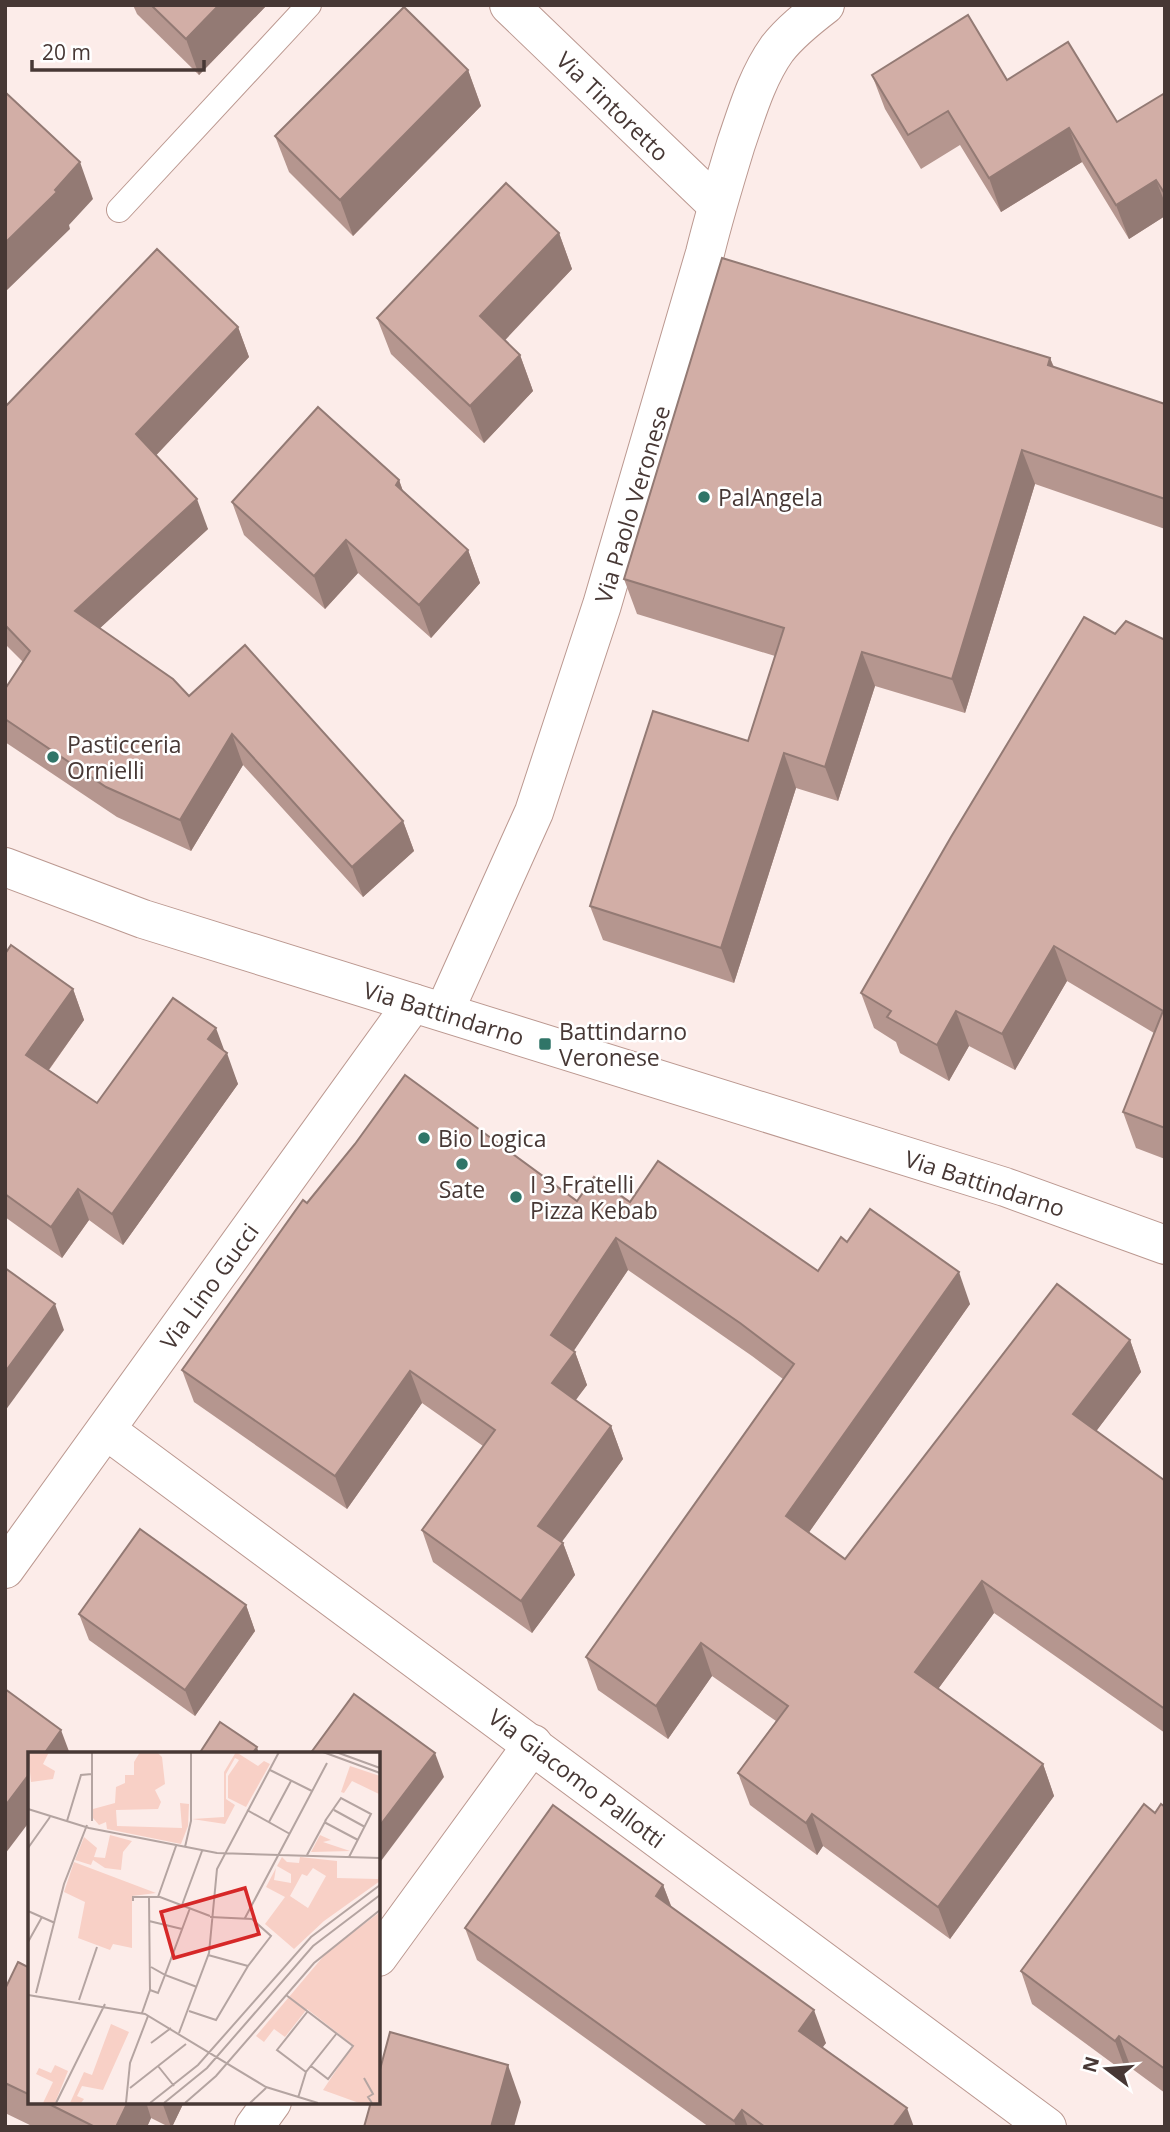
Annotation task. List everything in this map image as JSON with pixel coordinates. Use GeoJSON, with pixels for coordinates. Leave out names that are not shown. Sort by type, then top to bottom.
{"type":"FeatureCollection","features":[{"type":"Feature","properties":{"kind":"street","name":"Via Tintoretto"},"geometry":{"type":"LineString","coordinates":[[509,5],[717,205]]}},
{"type":"Feature","properties":{"kind":"street","name":"Via Paolo Veronese"},"geometry":{"type":"LineString","coordinates":[[428,1007],[534,812],[602,605],[679,345],[717,205],[759,80],[777,49],[801,23],[825,5]]}},
{"type":"Feature","properties":{"kind":"street","name":"Via Battindarno"},"geometry":{"type":"LineString","coordinates":[[5,867],[143,919],[1005,1187],[1165,1245]]}},
{"type":"Feature","properties":{"kind":"street","name":"Via Lino Gucci"},"geometry":{"type":"LineString","coordinates":[[5,1569],[106,1430],[428,1007]]}},
{"type":"Feature","properties":{"kind":"street","name":"Via Giacomo Pallotti"},"geometry":{"type":"LineString","coordinates":[[106,1430],[1047,2127]]}},
{"type":"Feature","properties":{"kind":"street"},"geometry":{"type":"LineString","coordinates":[[380,1954],[533,1744]]}},
{"type":"Feature","properties":{"kind":"street"},"geometry":{"type":"LineString","coordinates":[[254,2127],[271,2104]]}},
{"type":"Feature","properties":{"kind":"lane"},"geometry":{"type":"LineString","coordinates":[[119,210],[309,5]]}},
{"type":"Feature","properties":{"kind":"building"},"geometry":{"type":"Polygon","coordinates":[[[151,5],[219,5],[186,39],[151,5]]]}},
{"type":"Feature","properties":{"kind":"building"},"geometry":{"type":"Polygon","coordinates":[[[404,7],[468,70],[340,200],[275,136],[404,7]]]}},
{"type":"Feature","properties":{"kind":"building"},"geometry":{"type":"Polygon","coordinates":[[[968,15],[1007,80],[1068,42],[1117,122],[1165,93],[1165,194],[1156,180],[1116,205],[1069,128],[989,178],[948,111],[908,135],[872,75],[968,15]]]}},
{"type":"Feature","properties":{"kind":"building"},"geometry":{"type":"Polygon","coordinates":[[[5,92],[80,162],[55,190],[57,192],[5,243],[5,92]]]}},
{"type":"Feature","properties":{"kind":"building"},"geometry":{"type":"Polygon","coordinates":[[[506,183],[559,233],[480,316],[520,355],[470,406],[377,318],[506,183]]]}},
{"type":"Feature","properties":{"kind":"building"},"geometry":{"type":"Polygon","coordinates":[[[157,249],[238,327],[136,434],[197,499],[75,611],[173,679],[189,696],[245,645],[403,821],[352,867],[232,734],[180,820],[106,787],[5,719],[5,689],[30,651],[5,625],[5,407],[157,249]]]}},
{"type":"Feature","properties":{"kind":"building"},"geometry":{"type":"Polygon","coordinates":[[[722,258],[1050,358],[1048,365],[1165,404],[1165,499],[1022,450],[952,679],[862,652],[825,767],[784,753],[721,948],[590,906],[653,711],[748,741],[784,628],[624,579],[722,258]]]}},
{"type":"Feature","properties":{"kind":"building"},"geometry":{"type":"Polygon","coordinates":[[[318,407],[399,480],[396,485],[468,550],[419,605],[346,540],[314,576],[232,502],[318,407]]]}},
{"type":"Feature","properties":{"kind":"building"},"geometry":{"type":"Polygon","coordinates":[[[1084,617],[1115,634],[1126,621],[1165,640],[1165,1128],[1123,1112],[1163,1011],[1054,946],[1002,1034],[956,1011],[937,1045],[887,1017],[891,1011],[861,993],[951,837],[1084,617]]]}},
{"type":"Feature","properties":{"kind":"building"},"geometry":{"type":"Polygon","coordinates":[[[11,945],[73,989],[26,1055],[97,1103],[173,998],[216,1028],[208,1039],[227,1053],[112,1214],[78,1189],[51,1227],[5,1194],[5,954],[11,945]]]}},
{"type":"Feature","properties":{"kind":"building"},"geometry":{"type":"Polygon","coordinates":[[[405,1075],[577,1201],[594,1177],[630,1202],[658,1161],[818,1271],[841,1237],[847,1242],[870,1209],[959,1272],[786,1516],[845,1559],[1057,1284],[1130,1340],[1073,1414],[1164,1480],[1165,1478],[1165,1709],[982,1581],[915,1672],[1043,1764],[938,1907],[812,1814],[806,1823],[738,1773],[788,1706],[701,1643],[656,1706],[586,1657],[794,1364],[740,1323],[616,1238],[551,1335],[575,1352],[552,1383],[611,1426],[538,1526],[563,1543],[521,1601],[422,1530],[495,1430],[410,1371],[335,1476],[182,1370],[303,1200],[307,1203],[355,1144],[405,1075]]]}},
{"type":"Feature","properties":{"kind":"building"},"geometry":{"type":"Polygon","coordinates":[[[5,1268],[55,1304],[5,1372],[5,1268]]]}},
{"type":"Feature","properties":{"kind":"building"},"geometry":{"type":"Polygon","coordinates":[[[140,1529],[246,1605],[185,1690],[79,1614],[140,1529]]]}},
{"type":"Feature","properties":{"kind":"building"},"geometry":{"type":"Polygon","coordinates":[[[5,1689],[61,1730],[45,1752],[28,1752],[28,1776],[5,1806],[5,1689]]]}},
{"type":"Feature","properties":{"kind":"building"},"geometry":{"type":"Polygon","coordinates":[[[354,1694],[435,1753],[380,1825],[380,1752],[311,1752],[354,1694]]]}},
{"type":"Feature","properties":{"kind":"building"},"geometry":{"type":"Polygon","coordinates":[[[220,1722],[257,1747],[253,1752],[200,1752],[220,1722]]]}},
{"type":"Feature","properties":{"kind":"building"},"geometry":{"type":"Polygon","coordinates":[[[1144,1804],[1155,1813],[1161,1804],[1165,1807],[1165,2069],[1119,2036],[1115,2041],[1021,1971],[1144,1804]]]}},
{"type":"Feature","properties":{"kind":"building"},"geometry":{"type":"Polygon","coordinates":[[[553,1805],[663,1885],[656,1896],[814,2010],[799,2031],[907,2108],[893,2127],[765,2127],[742,2110],[734,2121],[465,1928],[553,1805]]]}},
{"type":"Feature","properties":{"kind":"building"},"geometry":{"type":"Polygon","coordinates":[[[18,1962],[28,1967],[28,2094],[5,2083],[5,1989],[18,1962]]]}},
{"type":"Feature","properties":{"kind":"building"},"geometry":{"type":"Polygon","coordinates":[[[390,2032],[508,2065],[491,2127],[364,2127],[370,2104],[380,2104],[380,2070],[390,2032]]]}},
{"type":"Feature","properties":{"kind":"building"},"geometry":{"type":"Polygon","coordinates":[[[49,2104],[127,2104],[116,2127],[95,2127],[49,2104]]]}},
{"type":"Feature","properties":{"kind":"place","name":"PalAngela"},"geometry":{"type":"Point","coordinates":[704,497]}},
{"type":"Feature","properties":{"kind":"place","name":"Pasticceria Ornielli"},"geometry":{"type":"Point","coordinates":[53,757]}},
{"type":"Feature","properties":{"kind":"place","name":"Battindarno Veronese"},"geometry":{"type":"Point","coordinates":[545,1044]}},
{"type":"Feature","properties":{"kind":"place","name":"Bio Logica"},"geometry":{"type":"Point","coordinates":[424,1138]}},
{"type":"Feature","properties":{"kind":"place","name":"Sate"},"geometry":{"type":"Point","coordinates":[462,1164]}},
{"type":"Feature","properties":{"kind":"place","name":"I 3 Fratelli Pizza Kebab"},"geometry":{"type":"Point","coordinates":[516,1197]}}]}
